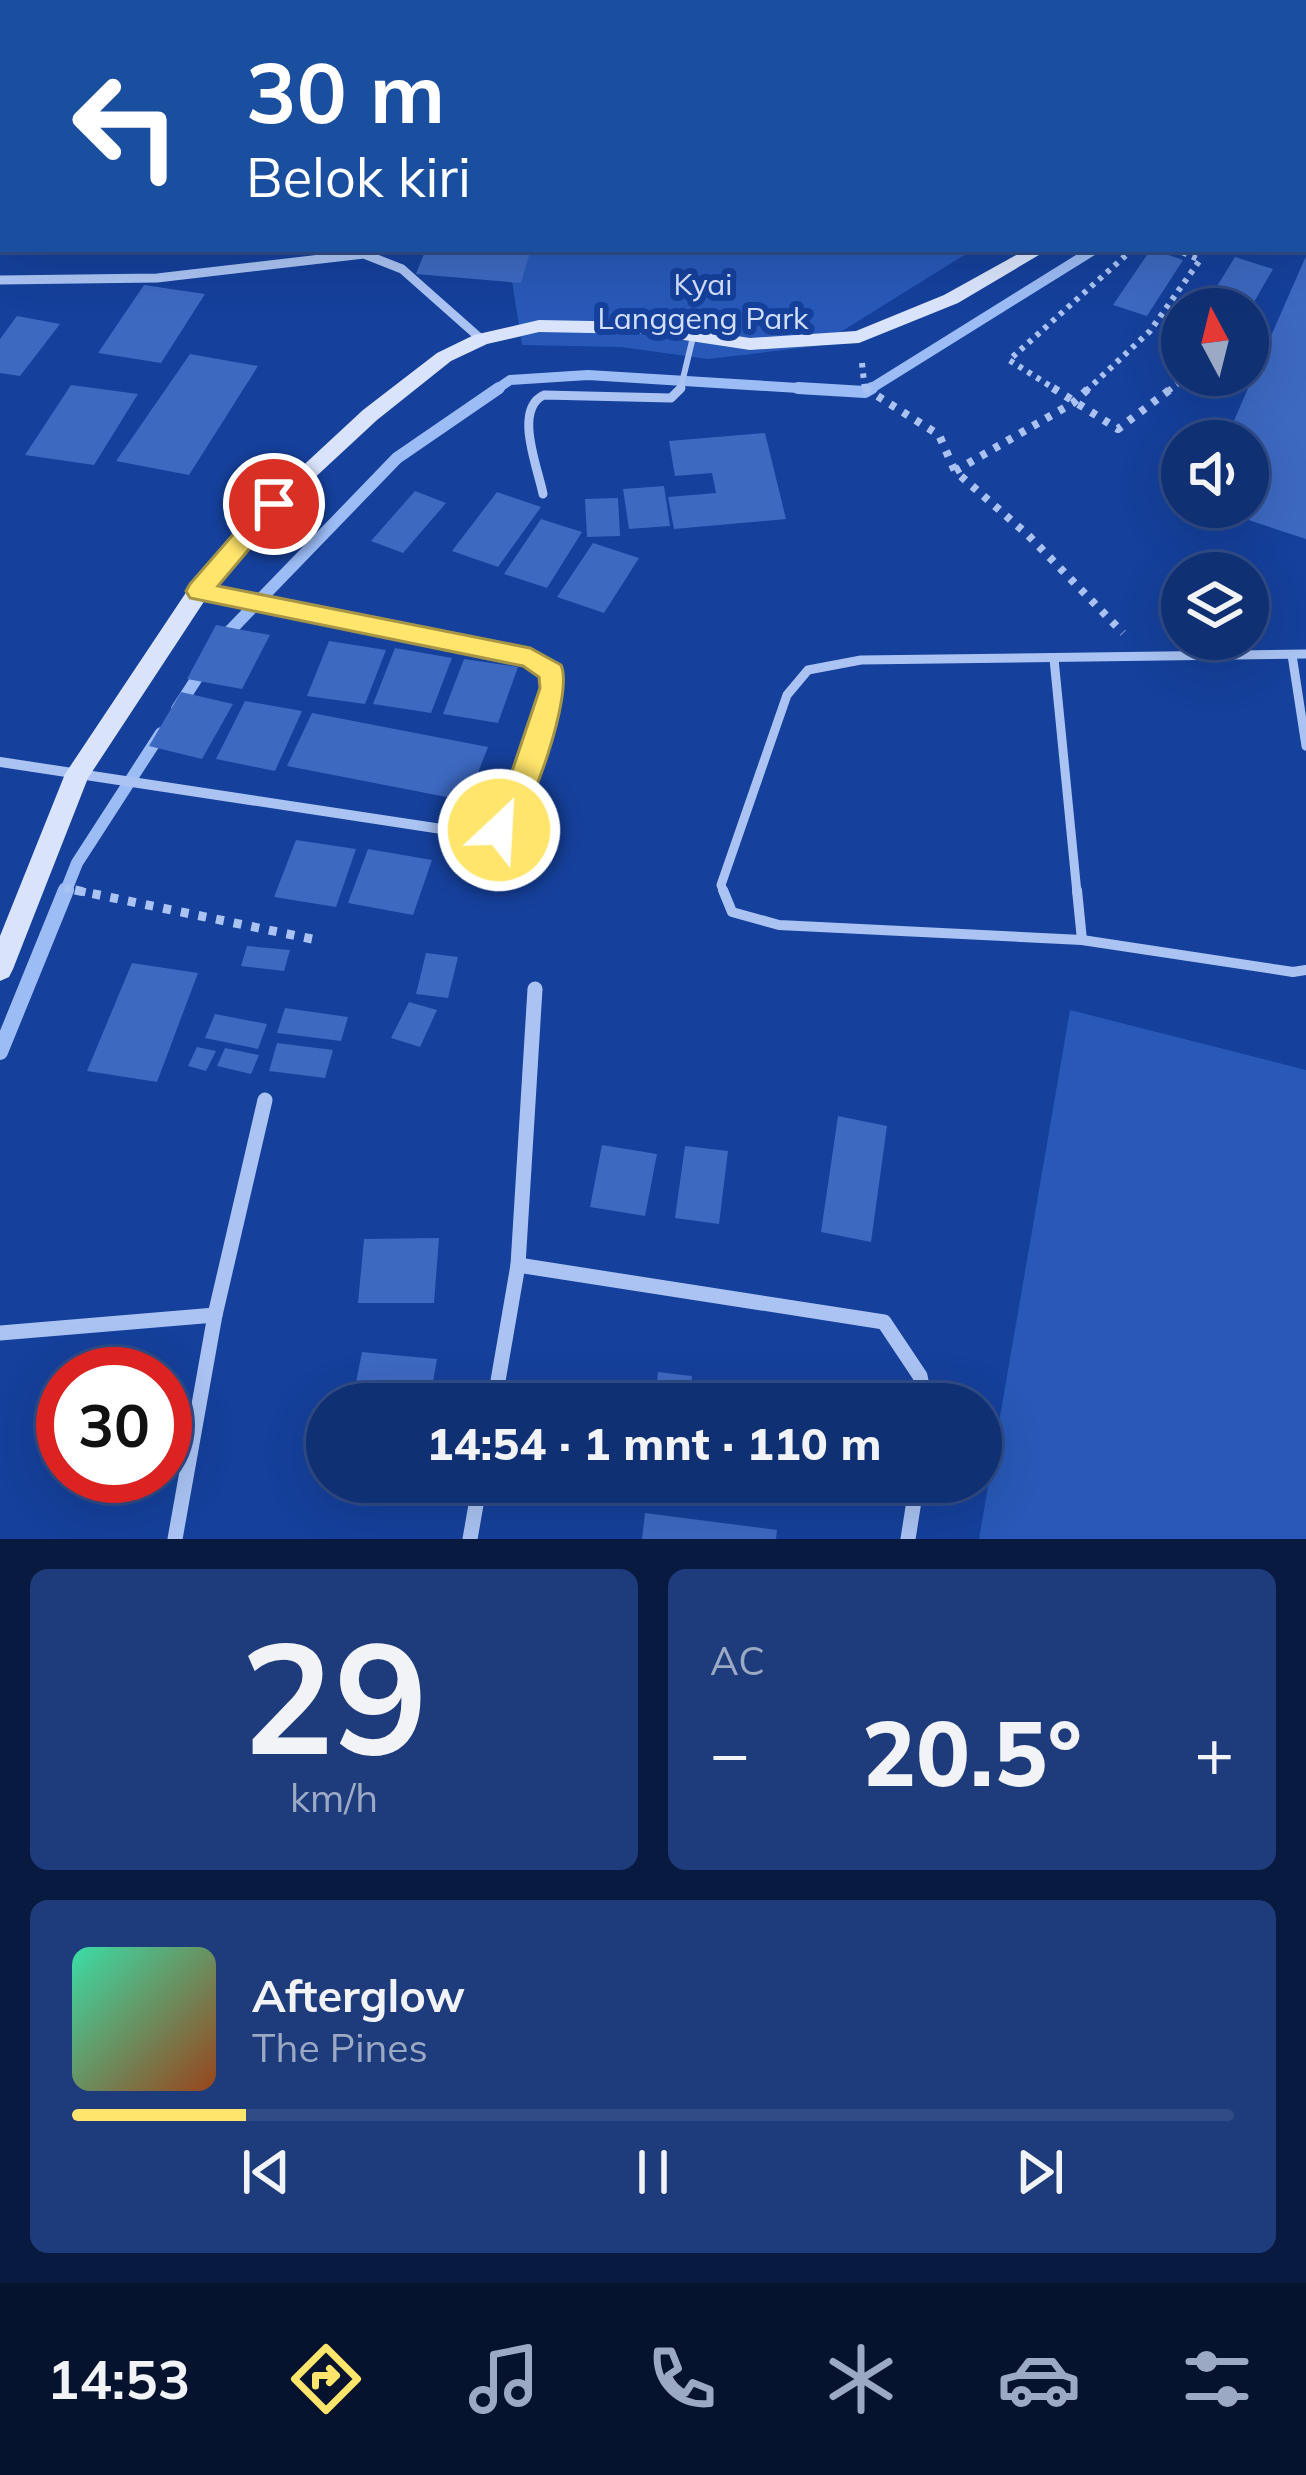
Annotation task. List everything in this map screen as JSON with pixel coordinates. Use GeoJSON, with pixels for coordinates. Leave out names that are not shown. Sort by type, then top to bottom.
{"type":"FeatureCollection","features":[{"type":"Feature","properties":{"kind":"street"},"geometry":{"type":"LineString","coordinates":[[0,969],[77,774],[199,591],[274,504],[370,415],[444,357],[481,339],[539,326],[644,328],[750,344],[860,337],[930,309],[1034,252]]}},
{"type":"Feature","properties":{"kind":"street"},"geometry":{"type":"LineString","coordinates":[[0,280],[157,278],[364,254],[402,269],[481,339]]}},
{"type":"Feature","properties":{"kind":"street"},"geometry":{"type":"LineString","coordinates":[[0,762],[468,833],[484,834],[506,825],[554,688],[555,679],[544,665],[530,658],[199,591]]}},
{"type":"Feature","properties":{"kind":"street"},"geometry":{"type":"LineString","coordinates":[[498,1383],[518,1265],[535,988]]}},
{"type":"Feature","properties":{"kind":"street"},"geometry":{"type":"LineString","coordinates":[[175,1539],[215,1316],[265,1100]]}},
{"type":"Feature","properties":{"kind":"street"},"geometry":{"type":"LineString","coordinates":[[518,1265],[884,1322],[922,1383]]}},
{"type":"Feature","properties":{"kind":"street"},"geometry":{"type":"LineString","coordinates":[[0,1333],[215,1316]]}},
{"type":"Feature","properties":{"kind":"street"},"geometry":{"type":"LineString","coordinates":[[470,1539],[476,1503]]}},
{"type":"Feature","properties":{"kind":"street"},"geometry":{"type":"LineString","coordinates":[[908,1539],[914,1503]]}},
{"type":"Feature","properties":{"kind":"lane"},"geometry":{"type":"LineString","coordinates":[[542,494],[527,416],[535,399],[544,395],[671,398],[680,392],[692,337]]}},
{"type":"Feature","properties":{"kind":"lane"},"geometry":{"type":"LineString","coordinates":[[1306,654],[861,661],[808,670],[788,695],[721,885],[732,912],[779,925],[1082,940],[1293,972],[1306,970]]}},
{"type":"Feature","properties":{"kind":"lane"},"geometry":{"type":"LineString","coordinates":[[1292,655],[1306,746]]}},
{"type":"Feature","properties":{"kind":"lane"},"geometry":{"type":"LineString","coordinates":[[1054,659],[1082,940]]}},
{"type":"Feature","properties":{"kind":"path"},"geometry":{"type":"LineString","coordinates":[[1130,252],[1010,360],[1120,429],[1163,396]]}},
{"type":"Feature","properties":{"kind":"path"},"geometry":{"type":"LineString","coordinates":[[955,471],[1073,403],[1150,331],[1199,261],[1181,252]]}},
{"type":"Feature","properties":{"kind":"path"},"geometry":{"type":"LineString","coordinates":[[860,337],[866,392],[939,436],[955,471],[1028,535],[1144,656]]}},
{"type":"Feature","properties":{"kind":"path"},"geometry":{"type":"LineString","coordinates":[[34,882],[312,939]]}},
{"type":"Feature","properties":{"kind":"green space","name":"Kyai Langgeng Park"},"geometry":{"type":"Polygon","coordinates":[[[507,252],[969,252],[818,346],[708,359],[621,347],[522,345],[507,252]]]}},
{"type":"Feature","properties":{"kind":"green space"},"geometry":{"type":"Polygon","coordinates":[[[1070,1010],[1306,1070],[1306,1539],[979,1539],[985,1503],[1002,1503],[1002,1405],[1070,1010]]]}},
{"type":"Feature","properties":{"kind":"building"},"geometry":{"type":"Polygon","coordinates":[[[425,252],[530,252],[521,283],[416,274],[425,252]]]}},
{"type":"Feature","properties":{"kind":"building"},"geometry":{"type":"Polygon","coordinates":[[[1149,252],[1183,260],[1161,288],[1147,316],[1113,305],[1149,252]]]}},
{"type":"Feature","properties":{"kind":"building"},"geometry":{"type":"Polygon","coordinates":[[[1306,256],[1306,539],[1269,527],[1269,420],[1234,420],[1245,396],[1269,396],[1269,341],[1306,256]]]}},
{"type":"Feature","properties":{"kind":"building"},"geometry":{"type":"Polygon","coordinates":[[[1235,257],[1273,269],[1262,288],[1216,288],[1235,257]]]}},
{"type":"Feature","properties":{"kind":"building"},"geometry":{"type":"Polygon","coordinates":[[[144,285],[205,294],[161,363],[98,353],[144,285]]]}},
{"type":"Feature","properties":{"kind":"building"},"geometry":{"type":"Polygon","coordinates":[[[17,316],[60,324],[20,376],[0,373],[0,339],[17,316]]]}},
{"type":"Feature","properties":{"kind":"building"},"geometry":{"type":"Polygon","coordinates":[[[190,354],[258,366],[189,475],[116,461],[190,354]]]}},
{"type":"Feature","properties":{"kind":"building"},"geometry":{"type":"Polygon","coordinates":[[[71,385],[138,394],[94,465],[25,455],[71,385]]]}},
{"type":"Feature","properties":{"kind":"building"},"geometry":{"type":"Polygon","coordinates":[[[765,433],[786,519],[674,529],[668,497],[716,493],[712,473],[675,476],[669,441],[765,433]]]}},
{"type":"Feature","properties":{"kind":"building"},"geometry":{"type":"Polygon","coordinates":[[[664,486],[670,526],[629,529],[623,489],[664,486]]]}},
{"type":"Feature","properties":{"kind":"building"},"geometry":{"type":"Polygon","coordinates":[[[415,491],[446,503],[403,553],[371,541],[415,491]]]}},
{"type":"Feature","properties":{"kind":"building"},"geometry":{"type":"Polygon","coordinates":[[[497,492],[541,507],[498,567],[452,551],[497,492]]]}},
{"type":"Feature","properties":{"kind":"building"},"geometry":{"type":"Polygon","coordinates":[[[618,498],[620,536],[587,537],[585,499],[618,498]]]}},
{"type":"Feature","properties":{"kind":"building"},"geometry":{"type":"Polygon","coordinates":[[[541,519],[582,532],[547,588],[504,574],[541,519]]]}},
{"type":"Feature","properties":{"kind":"building"},"geometry":{"type":"Polygon","coordinates":[[[593,543],[639,558],[604,613],[557,597],[593,543]]]}},
{"type":"Feature","properties":{"kind":"building"},"geometry":{"type":"Polygon","coordinates":[[[216,625],[270,635],[242,689],[187,679],[216,625]]]}},
{"type":"Feature","properties":{"kind":"building"},"geometry":{"type":"Polygon","coordinates":[[[329,641],[386,650],[365,704],[307,696],[329,641]]]}},
{"type":"Feature","properties":{"kind":"building"},"geometry":{"type":"Polygon","coordinates":[[[395,648],[452,658],[431,713],[373,704],[395,648]]]}},
{"type":"Feature","properties":{"kind":"building"},"geometry":{"type":"Polygon","coordinates":[[[464,659],[518,667],[498,723],[443,714],[464,659]]]}},
{"type":"Feature","properties":{"kind":"building"},"geometry":{"type":"Polygon","coordinates":[[[181,692],[233,704],[202,759],[149,746],[181,692]]]}},
{"type":"Feature","properties":{"kind":"building"},"geometry":{"type":"Polygon","coordinates":[[[245,701],[302,711],[275,771],[216,759],[245,701]]]}},
{"type":"Feature","properties":{"kind":"building"},"geometry":{"type":"Polygon","coordinates":[[[312,713],[488,747],[467,801],[287,766],[312,713]]]}},
{"type":"Feature","properties":{"kind":"building"},"geometry":{"type":"Polygon","coordinates":[[[296,840],[356,849],[336,907],[274,897],[296,840]]]}},
{"type":"Feature","properties":{"kind":"building"},"geometry":{"type":"Polygon","coordinates":[[[368,849],[432,860],[413,915],[348,903],[368,849]]]}},
{"type":"Feature","properties":{"kind":"building"},"geometry":{"type":"Polygon","coordinates":[[[247,946],[290,950],[284,971],[241,966],[247,946]]]}},
{"type":"Feature","properties":{"kind":"building"},"geometry":{"type":"Polygon","coordinates":[[[426,953],[458,957],[448,998],[416,994],[426,953]]]}},
{"type":"Feature","properties":{"kind":"building"},"geometry":{"type":"Polygon","coordinates":[[[132,963],[198,973],[157,1082],[87,1071],[132,963]]]}},
{"type":"Feature","properties":{"kind":"building"},"geometry":{"type":"Polygon","coordinates":[[[409,1002],[437,1010],[420,1047],[391,1038],[409,1002]]]}},
{"type":"Feature","properties":{"kind":"building"},"geometry":{"type":"Polygon","coordinates":[[[285,1008],[348,1017],[341,1041],[277,1033],[285,1008]]]}},
{"type":"Feature","properties":{"kind":"building"},"geometry":{"type":"Polygon","coordinates":[[[215,1014],[267,1024],[258,1049],[205,1038],[215,1014]]]}},
{"type":"Feature","properties":{"kind":"building"},"geometry":{"type":"Polygon","coordinates":[[[277,1043],[333,1050],[325,1078],[269,1071],[277,1043]]]}},
{"type":"Feature","properties":{"kind":"building"},"geometry":{"type":"Polygon","coordinates":[[[197,1047],[216,1051],[206,1071],[188,1066],[197,1047]]]}},
{"type":"Feature","properties":{"kind":"building"},"geometry":{"type":"Polygon","coordinates":[[[225,1048],[259,1055],[251,1074],[217,1066],[225,1048]]]}},
{"type":"Feature","properties":{"kind":"building"},"geometry":{"type":"Polygon","coordinates":[[[838,1116],[887,1126],[871,1242],[821,1232],[838,1116]]]}},
{"type":"Feature","properties":{"kind":"building"},"geometry":{"type":"Polygon","coordinates":[[[602,1145],[657,1154],[645,1216],[590,1207],[602,1145]]]}},
{"type":"Feature","properties":{"kind":"building"},"geometry":{"type":"Polygon","coordinates":[[[685,1146],[728,1151],[719,1224],[675,1218],[685,1146]]]}},
{"type":"Feature","properties":{"kind":"building"},"geometry":{"type":"Polygon","coordinates":[[[439,1238],[434,1303],[358,1303],[364,1239],[439,1238]]]}},
{"type":"Feature","properties":{"kind":"building"},"geometry":{"type":"Polygon","coordinates":[[[362,1352],[437,1359],[433,1383],[356,1383],[362,1352]]]}},
{"type":"Feature","properties":{"kind":"building"},"geometry":{"type":"Polygon","coordinates":[[[658,1372],[692,1376],[691,1383],[657,1383],[658,1372]]]}},
{"type":"Feature","properties":{"kind":"building"},"geometry":{"type":"Polygon","coordinates":[[[645,1513],[777,1530],[776,1539],[642,1539],[645,1513]]]}},
{"type":"Feature","properties":{"kind":"waterway"},"geometry":{"type":"LineString","coordinates":[[870,389],[1090,252]]}},
{"type":"Feature","properties":{"kind":"waterway"},"geometry":{"type":"LineString","coordinates":[[494,391],[510,380],[588,375],[811,389]]}},
{"type":"Feature","properties":{"kind":"waterway"},"geometry":{"type":"LineString","coordinates":[[222,639],[397,458],[499,388]]}},
{"type":"Feature","properties":{"kind":"waterway"},"geometry":{"type":"LineString","coordinates":[[798,388],[811,389]]}},
{"type":"Feature","properties":{"kind":"waterway"},"geometry":{"type":"LineString","coordinates":[[811,389],[870,389]]}},
{"type":"Feature","properties":{"kind":"waterway"},"geometry":{"type":"LineString","coordinates":[[811,389],[847,391]]}},
{"type":"Feature","properties":{"kind":"waterway"},"geometry":{"type":"LineString","coordinates":[[177,709],[204,667]]}},
{"type":"Feature","properties":{"kind":"waterway"},"geometry":{"type":"LineString","coordinates":[[65,893],[77,863],[161,733]]}},
{"type":"Feature","properties":{"kind":"waterway"},"geometry":{"type":"LineString","coordinates":[[0,1052],[66,890]]}},
{"type":"Feature","properties":{"kind":"route"},"geometry":{"type":"LineString","coordinates":[[274,504],[199,591],[530,658],[552,672],[554,688],[510,819],[499,830]]}}]}
